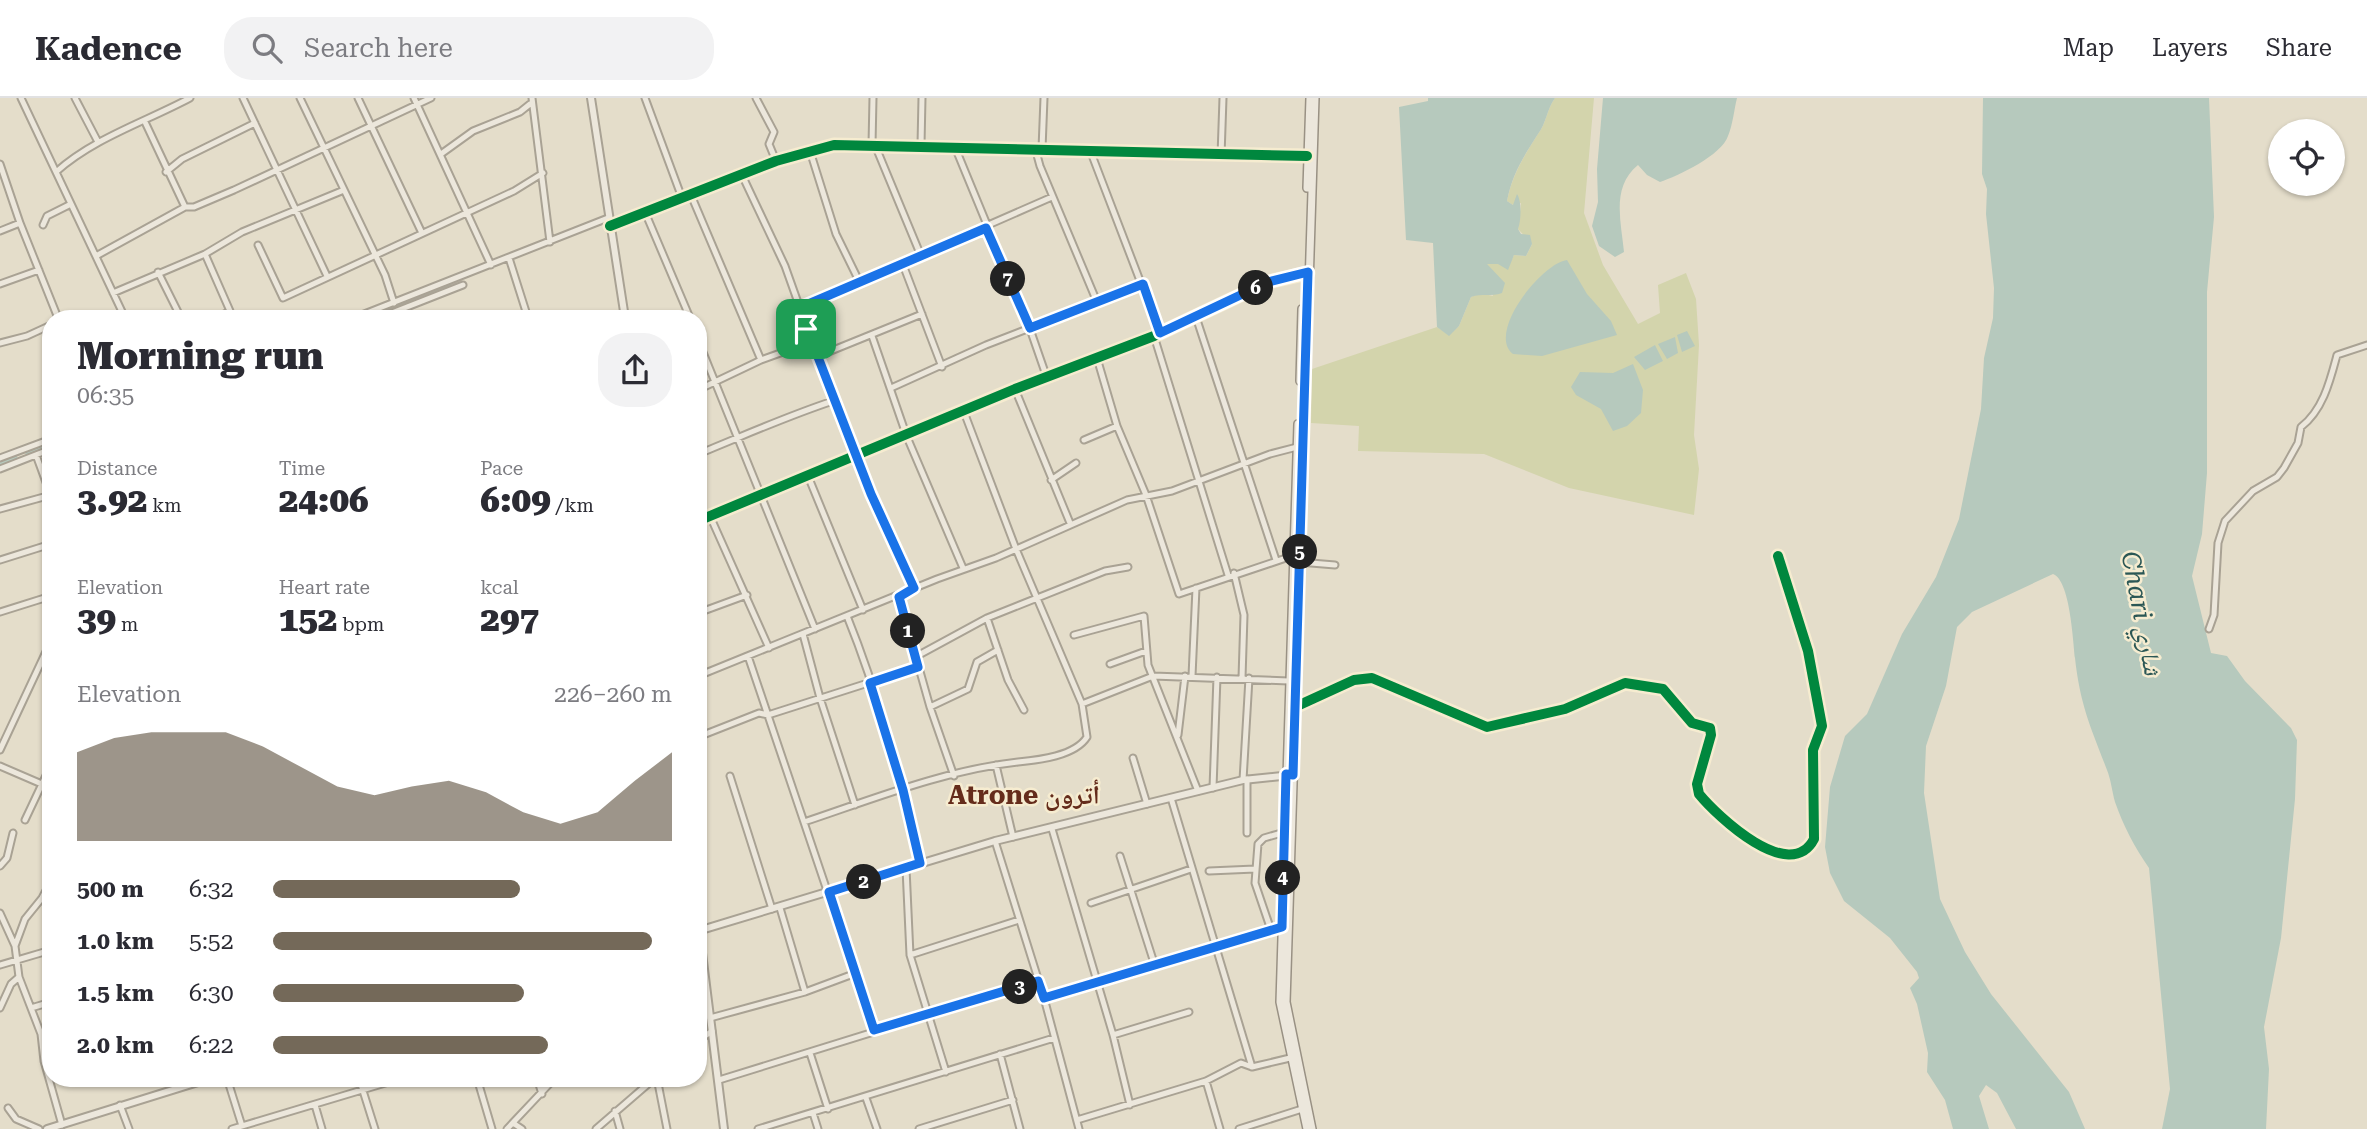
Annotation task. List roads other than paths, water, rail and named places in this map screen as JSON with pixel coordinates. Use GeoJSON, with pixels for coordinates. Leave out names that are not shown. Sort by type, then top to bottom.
{"type":"FeatureCollection","features":[{"type":"Feature","properties":{"kind":"main road"},"geometry":{"type":"LineString","coordinates":[[1307,1129],[1281,1012],[1285,832],[1295,707],[1310,98]]}},
{"type":"Feature","properties":{"kind":"main road"},"geometry":{"type":"LineString","coordinates":[[1312,1129],[1286,1012],[1292,556],[1315,98]]}},
{"type":"Feature","properties":{"kind":"street"},"geometry":{"type":"LineString","coordinates":[[22,98],[121,310]]}},
{"type":"Feature","properties":{"kind":"street"},"geometry":{"type":"LineString","coordinates":[[75,98],[98,142]]}},
{"type":"Feature","properties":{"kind":"street"},"geometry":{"type":"LineString","coordinates":[[56,172],[75,155],[98,142],[145,122],[190,98]]}},
{"type":"Feature","properties":{"kind":"street"},"geometry":{"type":"LineString","coordinates":[[243,98],[327,276]]}},
{"type":"Feature","properties":{"kind":"street"},"geometry":{"type":"LineString","coordinates":[[300,98],[376,255],[394,303]]}},
{"type":"Feature","properties":{"kind":"street"},"geometry":{"type":"LineString","coordinates":[[358,98],[421,231]]}},
{"type":"Feature","properties":{"kind":"street"},"geometry":{"type":"LineString","coordinates":[[414,98],[469,212],[491,265]]}},
{"type":"Feature","properties":{"kind":"street"},"geometry":{"type":"LineString","coordinates":[[96,256],[185,207],[194,207],[278,170],[431,98]]}},
{"type":"Feature","properties":{"kind":"street"},"geometry":{"type":"LineString","coordinates":[[591,98],[624,310]]}},
{"type":"Feature","properties":{"kind":"street"},"geometry":{"type":"LineString","coordinates":[[645,98],[681,198]]}},
{"type":"Feature","properties":{"kind":"street"},"geometry":{"type":"LineString","coordinates":[[756,98],[774,132],[769,144],[776,161]]}},
{"type":"Feature","properties":{"kind":"street"},"geometry":{"type":"LineString","coordinates":[[873,98],[873,145],[921,256]]}},
{"type":"Feature","properties":{"kind":"street"},"geometry":{"type":"LineString","coordinates":[[921,145],[922,98]]}},
{"type":"Feature","properties":{"kind":"street"},"geometry":{"type":"LineString","coordinates":[[1044,98],[1042,149],[1037,155],[1097,302]]}},
{"type":"Feature","properties":{"kind":"street"},"geometry":{"type":"LineString","coordinates":[[1221,156],[1223,98]]}},
{"type":"Feature","properties":{"kind":"street"},"geometry":{"type":"LineString","coordinates":[[441,154],[473,131],[520,112],[531,101]]}},
{"type":"Feature","properties":{"kind":"street"},"geometry":{"type":"LineString","coordinates":[[531,101],[543,173],[550,242]]}},
{"type":"Feature","properties":{"kind":"street"},"geometry":{"type":"LineString","coordinates":[[145,122],[166,172],[185,207]]}},
{"type":"Feature","properties":{"kind":"street"},"geometry":{"type":"LineString","coordinates":[[166,172],[182,159],[256,123]]}},
{"type":"Feature","properties":{"kind":"street"},"geometry":{"type":"LineString","coordinates":[[375,310],[550,242],[645,212],[776,161],[834,145],[1307,156]]}},
{"type":"Feature","properties":{"kind":"street"},"geometry":{"type":"LineString","coordinates":[[954,147],[1030,328],[1046,378]]}},
{"type":"Feature","properties":{"kind":"street"},"geometry":{"type":"LineString","coordinates":[[1090,150],[1143,284],[1198,482],[1244,605],[1247,832]]}},
{"type":"Feature","properties":{"kind":"street"},"geometry":{"type":"LineString","coordinates":[[810,151],[836,234],[859,281]]}},
{"type":"Feature","properties":{"kind":"street"},"geometry":{"type":"LineString","coordinates":[[0,164],[19,223],[55,310]]}},
{"type":"Feature","properties":{"kind":"street"},"geometry":{"type":"LineString","coordinates":[[258,245],[283,298],[421,231],[469,212],[543,173]]}},
{"type":"Feature","properties":{"kind":"street"},"geometry":{"type":"LineString","coordinates":[[742,175],[774,240],[833,401],[914,588]]}},
{"type":"Feature","properties":{"kind":"street"},"geometry":{"type":"LineString","coordinates":[[113,293],[205,254],[242,232],[344,190]]}},
{"type":"Feature","properties":{"kind":"street"},"geometry":{"type":"LineString","coordinates":[[691,195],[761,360]]}},
{"type":"Feature","properties":{"kind":"street"},"geometry":{"type":"LineString","coordinates":[[799,308],[1052,197]]}},
{"type":"Feature","properties":{"kind":"street"},"geometry":{"type":"LineString","coordinates":[[43,225],[47,216],[71,204]]}},
{"type":"Feature","properties":{"kind":"street"},"geometry":{"type":"LineString","coordinates":[[645,212],[687,310]]}},
{"type":"Feature","properties":{"kind":"street"},"geometry":{"type":"LineString","coordinates":[[0,231],[19,223]]}},
{"type":"Feature","properties":{"kind":"street"},"geometry":{"type":"LineString","coordinates":[[205,254],[230,310]]}},
{"type":"Feature","properties":{"kind":"street"},"geometry":{"type":"LineString","coordinates":[[509,258],[525,310]]}},
{"type":"Feature","properties":{"kind":"street"},"geometry":{"type":"LineString","coordinates":[[902,262],[943,367]]}},
{"type":"Feature","properties":{"kind":"street"},"geometry":{"type":"LineString","coordinates":[[0,284],[39,270]]}},
{"type":"Feature","properties":{"kind":"street"},"geometry":{"type":"LineString","coordinates":[[158,272],[177,310]]}},
{"type":"Feature","properties":{"kind":"street"},"geometry":{"type":"LineString","coordinates":[[707,517],[1157,334],[1268,282],[1306,272]]}},
{"type":"Feature","properties":{"kind":"street"},"geometry":{"type":"LineString","coordinates":[[891,388],[1030,328],[1143,284]]}},
{"type":"Feature","properties":{"kind":"street"},"geometry":{"type":"LineString","coordinates":[[399,310],[463,285]]}},
{"type":"Feature","properties":{"kind":"street"},"geometry":{"type":"LineString","coordinates":[[816,357],[922,314]]}},
{"type":"Feature","properties":{"kind":"street"},"geometry":{"type":"LineString","coordinates":[[1196,317],[1242,464],[1276,560]]}},
{"type":"Feature","properties":{"kind":"street"},"geometry":{"type":"LineString","coordinates":[[0,343],[27,337],[42,330]]}},
{"type":"Feature","properties":{"kind":"street"},"geometry":{"type":"LineString","coordinates":[[872,336],[907,437],[963,568]]}},
{"type":"Feature","properties":{"kind":"street"},"geometry":{"type":"LineString","coordinates":[[707,386],[761,360],[811,342]]}},
{"type":"Feature","properties":{"kind":"street"},"geometry":{"type":"LineString","coordinates":[[2209,629],[2214,615],[2218,543],[2225,521],[2253,491],[2284,468],[2298,443],[2301,427],[2311,419],[2327,390],[2337,355],[2367,345]]}},
{"type":"Feature","properties":{"kind":"street"},"geometry":{"type":"LineString","coordinates":[[1097,358],[1117,426],[1146,495],[1175,589],[1179,594],[1231,574],[1292,556]]}},
{"type":"Feature","properties":{"kind":"street"},"geometry":{"type":"LineString","coordinates":[[707,362],[815,629]]}},
{"type":"Feature","properties":{"kind":"street"},"geometry":{"type":"LineString","coordinates":[[1015,390],[1070,523]]}},
{"type":"Feature","properties":{"kind":"street"},"geometry":{"type":"LineString","coordinates":[[707,451],[789,415],[833,401]]}},
{"type":"Feature","properties":{"kind":"street"},"geometry":{"type":"LineString","coordinates":[[804,822],[954,776],[996,765],[1038,760],[1082,746],[1087,737],[1082,704],[1016,549],[964,412]]}},
{"type":"Feature","properties":{"kind":"street"},"geometry":{"type":"LineString","coordinates":[[1084,440],[1117,426]]}},
{"type":"Feature","properties":{"kind":"street"},"geometry":{"type":"LineString","coordinates":[[0,458],[42,442]]}},
{"type":"Feature","properties":{"kind":"street"},"geometry":{"type":"LineString","coordinates":[[707,672],[1016,549],[1070,523],[1146,495],[1198,482],[1242,464],[1297,447]]}},
{"type":"Feature","properties":{"kind":"street"},"geometry":{"type":"LineString","coordinates":[[0,469],[42,453]]}},
{"type":"Feature","properties":{"kind":"street"},"geometry":{"type":"LineString","coordinates":[[36,455],[42,466]]}},
{"type":"Feature","properties":{"kind":"street"},"geometry":{"type":"LineString","coordinates":[[1051,480],[1076,463]]}},
{"type":"Feature","properties":{"kind":"street"},"geometry":{"type":"LineString","coordinates":[[808,476],[863,610]]}},
{"type":"Feature","properties":{"kind":"street"},"geometry":{"type":"LineString","coordinates":[[0,509],[42,498]]}},
{"type":"Feature","properties":{"kind":"street"},"geometry":{"type":"LineString","coordinates":[[710,516],[769,648]]}},
{"type":"Feature","properties":{"kind":"street"},"geometry":{"type":"LineString","coordinates":[[0,561],[42,547]]}},
{"type":"Feature","properties":{"kind":"street"},"geometry":{"type":"LineString","coordinates":[[1295,707],[1353,680],[1372,678],[1477,725],[1499,727],[1566,709],[1625,683],[1663,689],[1692,723],[1710,728],[1711,735],[1697,784],[1699,794],[1717,814],[1748,839],[1775,851],[1795,853],[1807,848],[1814,839],[1814,750],[1822,726],[1808,651],[1778,556]]}},
{"type":"Feature","properties":{"kind":"street"},"geometry":{"type":"LineString","coordinates":[[1299,562],[1335,565]]}},
{"type":"Feature","properties":{"kind":"street"},"geometry":{"type":"LineString","coordinates":[[917,656],[987,618],[1105,571],[1128,567]]}},
{"type":"Feature","properties":{"kind":"street"},"geometry":{"type":"LineString","coordinates":[[1177,738],[1188,676],[1196,589]]}},
{"type":"Feature","properties":{"kind":"street"},"geometry":{"type":"LineString","coordinates":[[707,610],[747,595]]}},
{"type":"Feature","properties":{"kind":"street"},"geometry":{"type":"LineString","coordinates":[[899,597],[930,707],[954,776]]}},
{"type":"Feature","properties":{"kind":"street"},"geometry":{"type":"LineString","coordinates":[[1,610],[42,599]]}},
{"type":"Feature","properties":{"kind":"street"},"geometry":{"type":"LineString","coordinates":[[847,616],[903,790],[920,863]]}},
{"type":"Feature","properties":{"kind":"street"},"geometry":{"type":"LineString","coordinates":[[1074,635],[1144,616],[1146,651],[1153,676],[1198,791]]}},
{"type":"Feature","properties":{"kind":"street"},"geometry":{"type":"LineString","coordinates":[[987,618],[1015,695],[1024,710]]}},
{"type":"Feature","properties":{"kind":"street"},"geometry":{"type":"LineString","coordinates":[[803,634],[820,698],[855,805]]}},
{"type":"Feature","properties":{"kind":"street"},"geometry":{"type":"LineString","coordinates":[[930,707],[968,689],[977,662],[998,650]]}},
{"type":"Feature","properties":{"kind":"street"},"geometry":{"type":"LineString","coordinates":[[1110,664],[1146,651]]}},
{"type":"Feature","properties":{"kind":"street"},"geometry":{"type":"LineString","coordinates":[[748,656],[874,1030]]}},
{"type":"Feature","properties":{"kind":"street"},"geometry":{"type":"LineString","coordinates":[[0,750],[42,660]]}},
{"type":"Feature","properties":{"kind":"street"},"geometry":{"type":"LineString","coordinates":[[707,733],[759,713],[768,715],[918,667]]}},
{"type":"Feature","properties":{"kind":"street"},"geometry":{"type":"LineString","coordinates":[[1082,704],[1153,676],[1289,681]]}},
{"type":"Feature","properties":{"kind":"street"},"geometry":{"type":"LineString","coordinates":[[1213,788],[1217,677]]}},
{"type":"Feature","properties":{"kind":"street"},"geometry":{"type":"LineString","coordinates":[[1133,758],[1147,804]]}},
{"type":"Feature","properties":{"kind":"street"},"geometry":{"type":"LineString","coordinates":[[996,765],[1013,837]]}},
{"type":"Feature","properties":{"kind":"street"},"geometry":{"type":"LineString","coordinates":[[0,766],[42,785]]}},
{"type":"Feature","properties":{"kind":"street"},"geometry":{"type":"LineString","coordinates":[[707,929],[995,841],[1245,779],[1289,775]]}},
{"type":"Feature","properties":{"kind":"street"},"geometry":{"type":"LineString","coordinates":[[730,776],[772,909]]}},
{"type":"Feature","properties":{"kind":"street"},"geometry":{"type":"LineString","coordinates":[[25,820],[42,787]]}},
{"type":"Feature","properties":{"kind":"street"},"geometry":{"type":"LineString","coordinates":[[1171,799],[1252,1067]]}},
{"type":"Feature","properties":{"kind":"street"},"geometry":{"type":"LineString","coordinates":[[1052,829],[1113,1035],[1130,1105]]}},
{"type":"Feature","properties":{"kind":"street"},"geometry":{"type":"LineString","coordinates":[[1271,930],[1257,890],[1255,869],[1258,844],[1264,838],[1285,832]]}},
{"type":"Feature","properties":{"kind":"street"},"geometry":{"type":"LineString","coordinates":[[0,866],[7,858],[13,833]]}},
{"type":"Feature","properties":{"kind":"street"},"geometry":{"type":"LineString","coordinates":[[995,841],[1044,998],[1079,1129]]}},
{"type":"Feature","properties":{"kind":"street"},"geometry":{"type":"LineString","coordinates":[[1120,856],[1155,966]]}},
{"type":"Feature","properties":{"kind":"street"},"geometry":{"type":"LineString","coordinates":[[906,868],[910,955],[946,1072]]}},
{"type":"Feature","properties":{"kind":"street"},"geometry":{"type":"LineString","coordinates":[[1091,903],[1191,869]]}},
{"type":"Feature","properties":{"kind":"street"},"geometry":{"type":"LineString","coordinates":[[1209,871],[1255,869]]}},
{"type":"Feature","properties":{"kind":"street"},"geometry":{"type":"LineString","coordinates":[[15,946],[25,919],[42,898]]}},
{"type":"Feature","properties":{"kind":"street"},"geometry":{"type":"LineString","coordinates":[[780,908],[805,992]]}},
{"type":"Feature","properties":{"kind":"street"},"geometry":{"type":"LineString","coordinates":[[0,913],[15,946],[19,977],[42,1038]]}},
{"type":"Feature","properties":{"kind":"street"},"geometry":{"type":"LineString","coordinates":[[910,955],[1019,920]]}},
{"type":"Feature","properties":{"kind":"street"},"geometry":{"type":"LineString","coordinates":[[1044,998],[1282,927]]}},
{"type":"Feature","properties":{"kind":"street"},"geometry":{"type":"LineString","coordinates":[[0,965],[42,953]]}},
{"type":"Feature","properties":{"kind":"street"},"geometry":{"type":"LineString","coordinates":[[710,1018],[805,992],[856,973]]}},
{"type":"Feature","properties":{"kind":"street"},"geometry":{"type":"LineString","coordinates":[[0,1008],[11,984],[19,977]]}},
{"type":"Feature","properties":{"kind":"street"},"geometry":{"type":"LineString","coordinates":[[719,1080],[1038,981]]}},
{"type":"Feature","properties":{"kind":"street"},"geometry":{"type":"LineString","coordinates":[[707,994],[724,1129]]}},
{"type":"Feature","properties":{"kind":"street"},"geometry":{"type":"LineString","coordinates":[[31,1008],[42,1005]]}},
{"type":"Feature","properties":{"kind":"street"},"geometry":{"type":"LineString","coordinates":[[1113,1035],[1189,1012]]}},
{"type":"Feature","properties":{"kind":"street"},"geometry":{"type":"LineString","coordinates":[[707,1035],[712,1031]]}},
{"type":"Feature","properties":{"kind":"street"},"geometry":{"type":"LineString","coordinates":[[758,1129],[1055,1038]]}},
{"type":"Feature","properties":{"kind":"street"},"geometry":{"type":"LineString","coordinates":[[810,1053],[828,1109]]}},
{"type":"Feature","properties":{"kind":"street"},"geometry":{"type":"LineString","coordinates":[[1000,1054],[1020,1129]]}},
{"type":"Feature","properties":{"kind":"street"},"geometry":{"type":"LineString","coordinates":[[1077,1120],[1206,1081],[1241,1063],[1252,1067],[1290,1058]]}},
{"type":"Feature","properties":{"kind":"street"},"geometry":{"type":"LineString","coordinates":[[1206,1081],[1220,1129]]}},
{"type":"Feature","properties":{"kind":"street"},"geometry":{"type":"LineString","coordinates":[[53,1087],[62,1125]]}},
{"type":"Feature","properties":{"kind":"street"},"geometry":{"type":"LineString","coordinates":[[47,1129],[181,1087]]}},
{"type":"Feature","properties":{"kind":"street"},"geometry":{"type":"LineString","coordinates":[[230,1087],[243,1127]]}},
{"type":"Feature","properties":{"kind":"street"},"geometry":{"type":"LineString","coordinates":[[362,1087],[375,1129]]}},
{"type":"Feature","properties":{"kind":"street"},"geometry":{"type":"LineString","coordinates":[[232,1129],[373,1087]]}},
{"type":"Feature","properties":{"kind":"street"},"geometry":{"type":"LineString","coordinates":[[480,1087],[492,1129]]}},
{"type":"Feature","properties":{"kind":"street"},"geometry":{"type":"LineString","coordinates":[[540,1087],[542,1094]]}},
{"type":"Feature","properties":{"kind":"street"},"geometry":{"type":"LineString","coordinates":[[507,1129],[548,1087]]}},
{"type":"Feature","properties":{"kind":"street"},"geometry":{"type":"LineString","coordinates":[[596,1129],[645,1087]]}},
{"type":"Feature","properties":{"kind":"street"},"geometry":{"type":"LineString","coordinates":[[658,1087],[667,1129]]}},
{"type":"Feature","properties":{"kind":"street"},"geometry":{"type":"LineString","coordinates":[[866,1098],[877,1129]]}},
{"type":"Feature","properties":{"kind":"street"},"geometry":{"type":"LineString","coordinates":[[919,1129],[1013,1100]]}},
{"type":"Feature","properties":{"kind":"street"},"geometry":{"type":"LineString","coordinates":[[121,1105],[129,1129]]}},
{"type":"Feature","properties":{"kind":"street"},"geometry":{"type":"LineString","coordinates":[[316,1105],[323,1129]]}},
{"type":"Feature","properties":{"kind":"street"},"geometry":{"type":"LineString","coordinates":[[8,1108],[16,1119],[39,1129]]}},
{"type":"Feature","properties":{"kind":"street"},"geometry":{"type":"LineString","coordinates":[[1239,1129],[1302,1109]]}},
{"type":"Feature","properties":{"kind":"street"},"geometry":{"type":"LineString","coordinates":[[615,1111],[620,1129]]}},
{"type":"Feature","properties":{"kind":"street"},"geometry":{"type":"LineString","coordinates":[[813,1113],[818,1129]]}},
{"type":"Feature","properties":{"kind":"street"},"geometry":{"type":"LineString","coordinates":[[513,1123],[522,1129]]}},
{"type":"Feature","properties":{"kind":"water"},"geometry":{"type":"Polygon","coordinates":[[[1428,98],[1555,98],[1541,130],[1515,174],[1507,201],[1513,205],[1517,194],[1520,201],[1518,229],[1521,234],[1530,235],[1532,244],[1526,256],[1514,255],[1508,270],[1498,264],[1487,264],[1505,283],[1502,293],[1471,297],[1459,326],[1449,336],[1437,327],[1433,243],[1406,240],[1399,107],[1428,101],[1428,98]]]}},
{"type":"Feature","properties":{"kind":"water"},"geometry":{"type":"Polygon","coordinates":[[[1603,98],[1737,98],[1728,136],[1709,157],[1660,182],[1647,175],[1638,165],[1630,174],[1624,184],[1620,205],[1624,252],[1615,257],[1599,246],[1592,226],[1598,202],[1597,169],[1603,98]]]}},
{"type":"Feature","properties":{"kind":"water","name":"Chari شاري"},"geometry":{"type":"Polygon","coordinates":[[[1983,98],[2209,98],[2214,217],[2207,292],[2207,473],[2202,534],[2192,576],[2211,653],[2227,656],[2245,681],[2291,728],[2297,740],[2295,799],[2281,938],[2264,1027],[2269,1069],[2266,1129],[2162,1129],[2170,1089],[2149,868],[2130,836],[2115,802],[2080,689],[2067,598],[2059,579],[2053,574],[1972,612],[1957,627],[1946,686],[1926,746],[1924,793],[1940,899],[1965,952],[1991,994],[2069,1092],[2085,1129],[2016,1129],[1997,1093],[1986,1085],[1979,1096],[1989,1129],[1953,1129],[1945,1100],[1927,1072],[1928,1053],[1917,1004],[1910,988],[1919,978],[1917,972],[1890,938],[1844,901],[1830,873],[1825,847],[1830,787],[1845,736],[1867,714],[1902,634],[1936,577],[1959,519],[1981,409],[1984,358],[1993,318],[1994,288],[1986,214],[1987,189],[1982,174],[1983,98]]]}},
{"type":"Feature","properties":{"kind":"water"},"geometry":{"type":"Polygon","coordinates":[[[1567,260],[1587,294],[1611,321],[1617,335],[1542,356],[1513,354],[1507,344],[1507,331],[1520,300],[1544,273],[1567,260]]]}},
{"type":"Feature","properties":{"kind":"water"},"geometry":{"type":"Polygon","coordinates":[[[1687,331],[1695,346],[1682,352],[1677,335],[1687,331]]]}},
{"type":"Feature","properties":{"kind":"water"},"geometry":{"type":"Polygon","coordinates":[[[1675,337],[1678,353],[1667,359],[1658,344],[1675,337]]]}},
{"type":"Feature","properties":{"kind":"water"},"geometry":{"type":"Polygon","coordinates":[[[1655,345],[1663,361],[1645,370],[1634,357],[1655,345]]]}},
{"type":"Feature","properties":{"kind":"water"},"geometry":{"type":"Polygon","coordinates":[[[1633,364],[1643,390],[1641,413],[1627,426],[1613,431],[1601,409],[1576,395],[1571,387],[1580,372],[1613,373],[1633,364]]]}},
{"type":"Feature","properties":{"kind":"waterway"},"geometry":{"type":"LineString","coordinates":[[386,310],[449,285]]}},
{"type":"Feature","properties":{"kind":"waterway"},"geometry":{"type":"LineString","coordinates":[[27,452],[42,446]]}},
{"type":"Feature","properties":{"kind":"waterway"},"geometry":{"type":"LineString","coordinates":[[0,463],[15,457]]}},
{"type":"Feature","properties":{"kind":"district","name":"Atrone أترون"},"geometry":{"type":"Point","coordinates":[1024,795]}}]}
